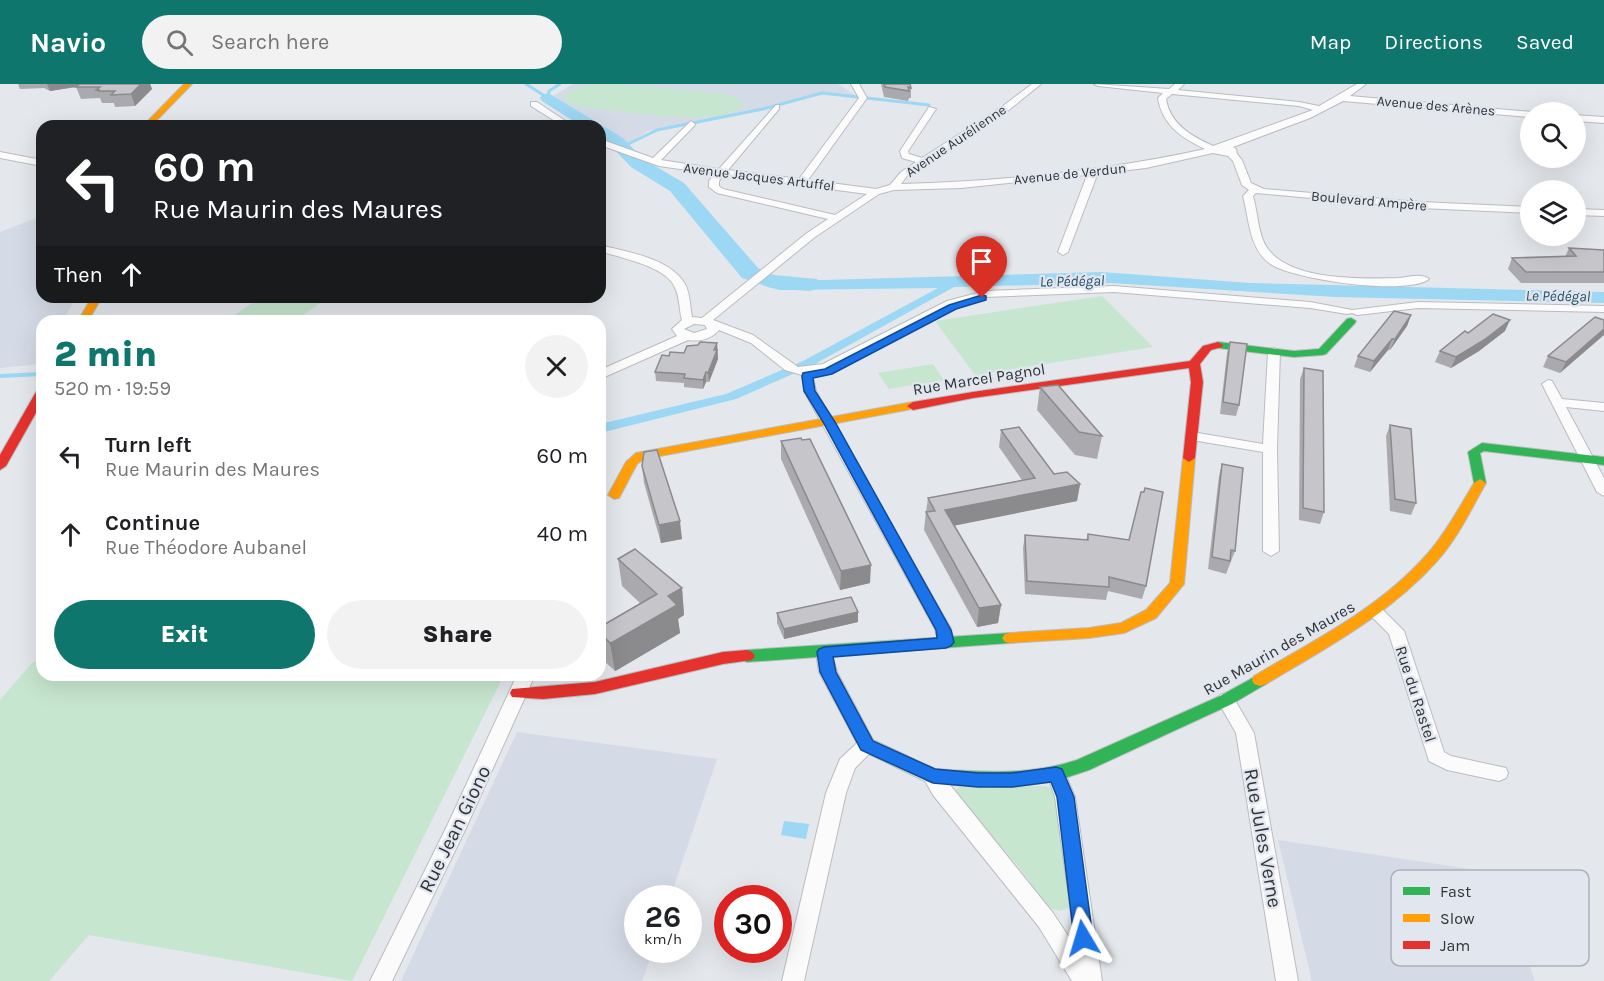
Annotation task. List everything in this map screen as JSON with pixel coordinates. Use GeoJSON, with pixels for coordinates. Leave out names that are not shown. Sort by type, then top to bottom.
{"type":"FeatureCollection","features":[{"type":"Feature","properties":{"kind":"street"},"geometry":{"type":"LineString","coordinates":[[802,182],[863,98],[855,84]]}},
{"type":"Feature","properties":{"kind":"street","name":"Avenue Aurélienne"},"geometry":{"type":"LineString","coordinates":[[708,327],[758,279],[835,218],[876,192],[893,187],[904,174],[922,161],[1006,108],[1036,84]]}},
{"type":"Feature","properties":{"kind":"street"},"geometry":{"type":"LineString","coordinates":[[1098,84],[1299,104],[1320,109]]}},
{"type":"Feature","properties":{"kind":"street"},"geometry":{"type":"LineString","coordinates":[[1180,84],[1162,98],[1165,110],[1174,126],[1214,150],[1228,150],[1307,116],[1342,98],[1362,84]]}},
{"type":"Feature","properties":{"kind":"street"},"geometry":{"type":"LineString","coordinates":[[153,120],[186,85]]}},
{"type":"Feature","properties":{"kind":"street","name":"Avenue des Arènes"},"geometry":{"type":"LineString","coordinates":[[1342,98],[1520,113]]}},
{"type":"Feature","properties":{"kind":"street"},"geometry":{"type":"LineString","coordinates":[[534,104],[559,120]]}},
{"type":"Feature","properties":{"kind":"street"},"geometry":{"type":"LineString","coordinates":[[777,107],[714,180],[714,186],[720,190],[835,218]]}},
{"type":"Feature","properties":{"kind":"street"},"geometry":{"type":"LineString","coordinates":[[922,161],[905,156],[904,151],[932,109]]}},
{"type":"Feature","properties":{"kind":"street"},"geometry":{"type":"LineString","coordinates":[[1586,119],[1604,120]]}},
{"type":"Feature","properties":{"kind":"street"},"geometry":{"type":"LineString","coordinates":[[655,161],[691,124]]}},
{"type":"Feature","properties":{"kind":"street","name":"Avenue Jacques Artuffel"},"geometry":{"type":"LineString","coordinates":[[606,144],[662,164],[876,192]]}},
{"type":"Feature","properties":{"kind":"street","name":"Avenue de Verdun"},"geometry":{"type":"LineString","coordinates":[[893,187],[924,187],[1089,172],[1146,165],[1214,150]]}},
{"type":"Feature","properties":{"kind":"street"},"geometry":{"type":"LineString","coordinates":[[1228,150],[1237,160],[1244,182],[1254,190],[1248,196],[1262,250],[1277,263],[1293,272],[1318,278],[1346,281],[1424,279]]}},
{"type":"Feature","properties":{"kind":"street"},"geometry":{"type":"LineString","coordinates":[[0,155],[36,162]]}},
{"type":"Feature","properties":{"kind":"street"},"geometry":{"type":"LineString","coordinates":[[1063,252],[1091,178],[1089,172]]}},
{"type":"Feature","properties":{"kind":"street"},"geometry":{"type":"LineString","coordinates":[[904,174],[912,182],[924,187]]}},
{"type":"Feature","properties":{"kind":"street","name":"Boulevard Ampère"},"geometry":{"type":"LineString","coordinates":[[1254,190],[1377,202],[1520,209]]}},
{"type":"Feature","properties":{"kind":"street"},"geometry":{"type":"LineString","coordinates":[[1586,212],[1604,213]]}},
{"type":"Feature","properties":{"kind":"street"},"geometry":{"type":"LineString","coordinates":[[606,250],[649,263],[673,276],[683,293],[684,312],[688,321],[740,339],[767,355],[778,369],[802,374],[828,372],[952,307],[982,298],[1000,296],[1132,293],[1301,307],[1352,315],[1420,308],[1604,311]]}},
{"type":"Feature","properties":{"kind":"street"},"geometry":{"type":"LineString","coordinates":[[522,684],[542,695],[574,692],[723,658],[1089,633],[1124,627],[1151,614],[1177,584],[1197,382],[1194,364],[1207,347],[1213,345],[1297,356],[1322,352],[1352,315]]}},
{"type":"Feature","properties":{"kind":"street"},"geometry":{"type":"LineString","coordinates":[[687,336],[678,329],[688,321]]}},
{"type":"Feature","properties":{"kind":"street"},"geometry":{"type":"LineString","coordinates":[[606,372],[708,327]]}},
{"type":"Feature","properties":{"kind":"street"},"geometry":{"type":"LineString","coordinates":[[1271,551],[1270,449],[1274,352]]}},
{"type":"Feature","properties":{"kind":"street","name":"Rue Marcel Pagnol"},"geometry":{"type":"LineString","coordinates":[[614,495],[632,462],[640,456],[1045,384],[1074,383],[1194,364]]}},
{"type":"Feature","properties":{"kind":"street"},"geometry":{"type":"LineString","coordinates":[[802,374],[943,630],[946,642]]}},
{"type":"Feature","properties":{"kind":"street"},"geometry":{"type":"LineString","coordinates":[[1548,384],[1604,492]]}},
{"type":"Feature","properties":{"kind":"street"},"geometry":{"type":"LineString","coordinates":[[1557,402],[1604,407]]}},
{"type":"Feature","properties":{"kind":"street"},"geometry":{"type":"LineString","coordinates":[[0,466],[36,403]]}},
{"type":"Feature","properties":{"kind":"street"},"geometry":{"type":"LineString","coordinates":[[1192,436],[1270,449]]}},
{"type":"Feature","properties":{"kind":"street","name":"Rue Maurin des Maures"},"geometry":{"type":"LineString","coordinates":[[933,776],[1000,780],[1056,774],[1083,765],[1226,700],[1374,611],[1432,558],[1453,530],[1480,483],[1474,452],[1482,447],[1587,459]]}},
{"type":"Feature","properties":{"kind":"street"},"geometry":{"type":"LineString","coordinates":[[1587,459],[1604,461]]}},
{"type":"Feature","properties":{"kind":"street","name":"Rue du Rastel"},"geometry":{"type":"LineString","coordinates":[[1374,611],[1396,631],[1436,756],[1447,764],[1498,773]]}},
{"type":"Feature","properties":{"kind":"street"},"geometry":{"type":"LineString","coordinates":[[824,652],[828,672],[867,745],[933,776],[940,789],[1046,920],[1084,981]]}},
{"type":"Feature","properties":{"kind":"street","name":"Rue Jean Giono"},"geometry":{"type":"LineString","coordinates":[[381,981],[456,828],[522,684]]}},
{"type":"Feature","properties":{"kind":"street","name":"Rue Jules Verne"},"geometry":{"type":"LineString","coordinates":[[1226,700],[1245,733],[1287,981]]}},
{"type":"Feature","properties":{"kind":"street"},"geometry":{"type":"LineString","coordinates":[[793,981],[837,793],[848,764],[867,745]]}},
{"type":"Feature","properties":{"kind":"street"},"geometry":{"type":"LineString","coordinates":[[1056,774],[1065,797],[1091,981]]}},
{"type":"Feature","properties":{"kind":"shaded area"},"geometry":{"type":"Polygon","coordinates":[[[573,84],[838,84],[856,96],[817,93],[763,108],[648,131],[628,144],[606,130],[606,120],[590,120],[553,96],[573,84]]]}},
{"type":"Feature","properties":{"kind":"shaded area"},"geometry":{"type":"Polygon","coordinates":[[[36,218],[36,303],[73,303],[66,315],[36,315],[36,364],[0,368],[0,232],[36,218]]]}},
{"type":"Feature","properties":{"kind":"shaded area"},"geometry":{"type":"Polygon","coordinates":[[[517,732],[717,759],[674,885],[624,885],[624,963],[648,963],[642,981],[401,981],[517,732]]]}},
{"type":"Feature","properties":{"kind":"shaded area"},"geometry":{"type":"Polygon","coordinates":[[[1278,840],[1476,870],[1391,870],[1391,966],[1530,966],[1535,981],[1312,981],[1278,840]]]}},
{"type":"Feature","properties":{"kind":"green space"},"geometry":{"type":"Polygon","coordinates":[[[621,84],[726,94],[739,99],[742,106],[731,113],[713,116],[667,116],[583,107],[568,103],[563,97],[582,87],[621,84]]]}},
{"type":"Feature","properties":{"kind":"green space"},"geometry":{"type":"Polygon","coordinates":[[[1102,296],[1153,347],[975,375],[935,321],[1102,296]]]}},
{"type":"Feature","properties":{"kind":"green space"},"geometry":{"type":"Polygon","coordinates":[[[252,303],[320,303],[303,315],[234,315],[252,303]]]}},
{"type":"Feature","properties":{"kind":"green space"},"geometry":{"type":"Polygon","coordinates":[[[933,364],[944,380],[889,389],[878,373],[933,364]]]}},
{"type":"Feature","properties":{"kind":"green space"},"geometry":{"type":"Polygon","coordinates":[[[36,661],[36,681],[501,681],[352,981],[89,935],[49,981],[0,981],[0,700],[36,661]]]}},
{"type":"Feature","properties":{"kind":"green space"},"geometry":{"type":"Polygon","coordinates":[[[1045,786],[1053,788],[1060,796],[1072,890],[1070,907],[1061,911],[1049,908],[1022,871],[954,792],[959,787],[1045,786]]]}},
{"type":"Feature","properties":{"kind":"water"},"geometry":{"type":"Polygon","coordinates":[[[1101,272],[1250,283],[1604,292],[1604,303],[1336,297],[1111,283],[954,287],[813,365],[736,399],[606,432],[606,423],[726,394],[803,361],[938,288],[779,290],[762,284],[771,278],[787,281],[1101,272]]]}},
{"type":"Feature","properties":{"kind":"water"},"geometry":{"type":"Polygon","coordinates":[[[784,821],[809,824],[806,839],[781,835],[784,821]]]}},
{"type":"Feature","properties":{"kind":"building"},"geometry":{"type":"Polygon","coordinates":[[[80,84],[141,84],[131,94],[111,95],[115,91],[96,90],[100,87],[76,87],[80,84]]]}},
{"type":"Feature","properties":{"kind":"building"},"geometry":{"type":"Polygon","coordinates":[[[884,84],[910,84],[911,88],[908,87],[909,91],[885,87],[884,84]]]}},
{"type":"Feature","properties":{"kind":"building"},"geometry":{"type":"Polygon","coordinates":[[[1569,248],[1604,250],[1604,272],[1526,272],[1512,258],[1576,256],[1569,248]]]}},
{"type":"Feature","properties":{"kind":"building"},"geometry":{"type":"Polygon","coordinates":[[[1394,311],[1411,315],[1395,339],[1392,339],[1374,361],[1358,356],[1394,311]]]}},
{"type":"Feature","properties":{"kind":"building"},"geometry":{"type":"Polygon","coordinates":[[[1493,314],[1510,320],[1484,340],[1456,357],[1440,351],[1465,331],[1468,333],[1493,314]]]}},
{"type":"Feature","properties":{"kind":"building"},"geometry":{"type":"Polygon","coordinates":[[[1595,317],[1604,320],[1604,329],[1566,362],[1548,356],[1595,317]]]}},
{"type":"Feature","properties":{"kind":"building"},"geometry":{"type":"Polygon","coordinates":[[[700,342],[717,343],[714,350],[717,350],[703,380],[684,378],[685,374],[655,372],[662,355],[669,356],[670,352],[684,353],[687,346],[698,345],[700,342]]]}},
{"type":"Feature","properties":{"kind":"building"},"geometry":{"type":"Polygon","coordinates":[[[1230,342],[1247,344],[1239,405],[1223,402],[1230,342]]]}},
{"type":"Feature","properties":{"kind":"building"},"geometry":{"type":"Polygon","coordinates":[[[1304,368],[1323,371],[1324,512],[1303,508],[1304,368]]]}},
{"type":"Feature","properties":{"kind":"building"},"geometry":{"type":"Polygon","coordinates":[[[1058,385],[1102,436],[1079,432],[1040,387],[1058,385]]]}},
{"type":"Feature","properties":{"kind":"building"},"geometry":{"type":"Polygon","coordinates":[[[1390,425],[1411,429],[1416,503],[1395,499],[1390,425]]]}},
{"type":"Feature","properties":{"kind":"building"},"geometry":{"type":"Polygon","coordinates":[[[1019,427],[1054,474],[1067,472],[1080,484],[945,510],[1001,605],[979,608],[926,512],[935,511],[928,498],[1035,478],[1001,430],[1019,427]]]}},
{"type":"Feature","properties":{"kind":"building"},"geometry":{"type":"Polygon","coordinates":[[[801,438],[802,440],[810,439],[871,565],[841,571],[781,441],[801,438]]]}},
{"type":"Feature","properties":{"kind":"building"},"geometry":{"type":"Polygon","coordinates":[[[657,450],[680,521],[659,525],[642,466],[644,452],[657,450]]]}},
{"type":"Feature","properties":{"kind":"building"},"geometry":{"type":"Polygon","coordinates":[[[1222,464],[1243,468],[1235,551],[1231,550],[1230,561],[1212,557],[1222,464]]]}},
{"type":"Feature","properties":{"kind":"building"},"geometry":{"type":"Polygon","coordinates":[[[1145,488],[1163,492],[1146,586],[1109,577],[1109,587],[1027,581],[1025,535],[1088,540],[1088,534],[1129,540],[1141,492],[1144,492],[1145,488]]]}},
{"type":"Feature","properties":{"kind":"building"},"geometry":{"type":"Polygon","coordinates":[[[635,549],[682,588],[668,596],[677,605],[610,643],[606,639],[606,624],[657,594],[618,559],[635,549]]]}},
{"type":"Feature","properties":{"kind":"building"},"geometry":{"type":"Polygon","coordinates":[[[851,597],[858,612],[784,629],[777,613],[851,597]]]}},
{"type":"Feature","properties":{"kind":"waterway","name":"Le Pédégal"},"geometry":{"type":"LineString","coordinates":[[526,84],[548,98],[549,91],[560,84]]}},
{"type":"Feature","properties":{"kind":"waterway"},"geometry":{"type":"LineString","coordinates":[[622,147],[657,130],[763,109],[822,93],[929,105]]}},
{"type":"Feature","properties":{"kind":"waterway","name":"Le Pédégal"},"geometry":{"type":"LineString","coordinates":[[548,98],[583,120]]}},
{"type":"Feature","properties":{"kind":"waterway","name":"Le Pédégal"},"geometry":{"type":"LineString","coordinates":[[606,135],[617,142],[637,163],[677,187],[750,273],[771,281],[809,284]]}},
{"type":"Feature","properties":{"kind":"waterway"},"geometry":{"type":"LineString","coordinates":[[0,376],[36,374]]}},
{"type":"Feature","properties":{"kind":"traffic: fast"},"geometry":{"type":"LineString","coordinates":[[1218,345],[1294,354],[1322,352],[1351,321]]}},
{"type":"Feature","properties":{"kind":"traffic: fast"},"geometry":{"type":"LineString","coordinates":[[1480,483],[1474,452],[1482,447],[1604,461]]}},
{"type":"Feature","properties":{"kind":"traffic: fast"},"geometry":{"type":"LineString","coordinates":[[747,656],[1010,638]]}},
{"type":"Feature","properties":{"kind":"traffic: fast"},"geometry":{"type":"LineString","coordinates":[[932,776],[1012,780],[1056,774],[1083,765],[1226,700],[1260,680]]}},
{"type":"Feature","properties":{"kind":"traffic: slow"},"geometry":{"type":"LineString","coordinates":[[153,120],[188,84]]}},
{"type":"Feature","properties":{"kind":"traffic: slow"},"geometry":{"type":"LineString","coordinates":[[86,315],[94,303]]}},
{"type":"Feature","properties":{"kind":"traffic: slow"},"geometry":{"type":"LineString","coordinates":[[614,495],[632,462],[640,456],[913,406]]}},
{"type":"Feature","properties":{"kind":"traffic: slow"},"geometry":{"type":"LineString","coordinates":[[1010,638],[1089,633],[1124,628],[1151,614],[1177,584],[1189,458]]}},
{"type":"Feature","properties":{"kind":"traffic: slow"},"geometry":{"type":"LineString","coordinates":[[1260,680],[1351,625],[1395,594],[1433,557],[1446,540],[1480,483]]}},
{"type":"Feature","properties":{"kind":"traffic: jam"},"geometry":{"type":"LineString","coordinates":[[913,406],[973,395],[1194,364],[1207,348],[1218,345]]}},
{"type":"Feature","properties":{"kind":"traffic: jam"},"geometry":{"type":"LineString","coordinates":[[1189,458],[1197,382],[1194,364]]}},
{"type":"Feature","properties":{"kind":"traffic: jam"},"geometry":{"type":"LineString","coordinates":[[0,466],[36,403]]}},
{"type":"Feature","properties":{"kind":"traffic: jam"},"geometry":{"type":"LineString","coordinates":[[518,693],[543,694],[595,688],[723,658],[747,656]]}},
{"type":"Feature","properties":{"kind":"route"},"geometry":{"type":"LineString","coordinates":[[982,298],[952,307],[828,372],[807,376],[810,391],[943,630],[946,642],[824,652],[828,672],[867,745],[933,776],[1012,780],[1056,774],[1065,797],[1083,938]]}}]}
